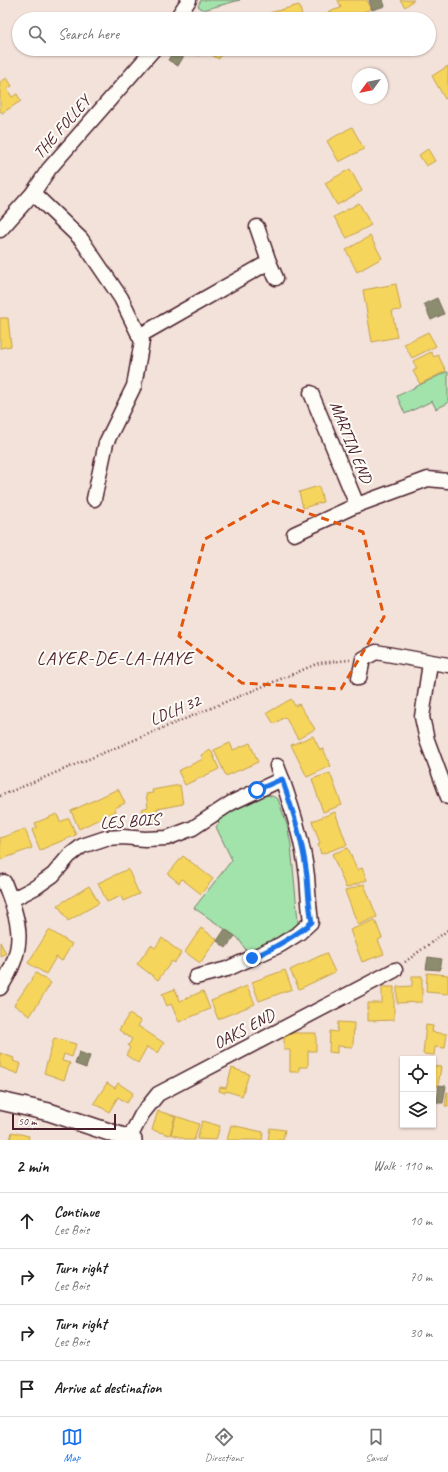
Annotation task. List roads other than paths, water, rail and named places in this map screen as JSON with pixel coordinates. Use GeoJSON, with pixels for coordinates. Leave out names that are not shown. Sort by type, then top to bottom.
{"type":"FeatureCollection","features":[{"type":"Feature","properties":{"kind":"main road"},"geometry":{"type":"LineString","coordinates":[[0,1101],[49,1112],[131,1139]]}},
{"type":"Feature","properties":{"kind":"street"},"geometry":{"type":"LineString","coordinates":[[181,12],[189,0]]}},
{"type":"Feature","properties":{"kind":"street","name":"THE FOLLEY"},"geometry":{"type":"LineString","coordinates":[[0,230],[33,193],[49,169],[148,56]]}},
{"type":"Feature","properties":{"kind":"street"},"geometry":{"type":"LineString","coordinates":[[33,193],[81,239],[122,298],[142,341],[134,386],[106,443],[94,499]]}},
{"type":"Feature","properties":{"kind":"street"},"geometry":{"type":"LineString","coordinates":[[258,227],[269,262],[276,278]]}},
{"type":"Feature","properties":{"kind":"street"},"geometry":{"type":"LineString","coordinates":[[139,336],[269,262]]}},
{"type":"Feature","properties":{"kind":"street","name":"MARTIN END"},"geometry":{"type":"LineString","coordinates":[[311,393],[357,505]]}},
{"type":"Feature","properties":{"kind":"street"},"geometry":{"type":"LineString","coordinates":[[294,534],[357,505],[428,479],[448,481]]}},
{"type":"Feature","properties":{"kind":"street"},"geometry":{"type":"LineString","coordinates":[[359,678],[363,659],[376,652],[430,663],[448,665]]}},
{"type":"Feature","properties":{"kind":"street"},"geometry":{"type":"LineString","coordinates":[[430,663],[422,717],[427,740],[448,797]]}},
{"type":"Feature","properties":{"kind":"street","name":"LES BOIS"},"geometry":{"type":"LineString","coordinates":[[11,900],[42,883],[53,875],[69,856],[82,846],[106,838],[167,838],[193,828],[279,772],[295,816],[317,920],[280,945],[226,969],[196,977]]}},
{"type":"Feature","properties":{"kind":"street"},"geometry":{"type":"LineString","coordinates":[[0,988],[9,975],[17,956],[19,934],[15,913],[4,882]]}},
{"type":"Feature","properties":{"kind":"street","name":"OAKS END"},"geometry":{"type":"LineString","coordinates":[[131,1139],[142,1114],[158,1094],[394,970]]}},
{"type":"Feature","properties":{"kind":"district","name":"LAYER-DE-LA-HAYE"},"geometry":{"type":"Point","coordinates":[115,658]}}]}
